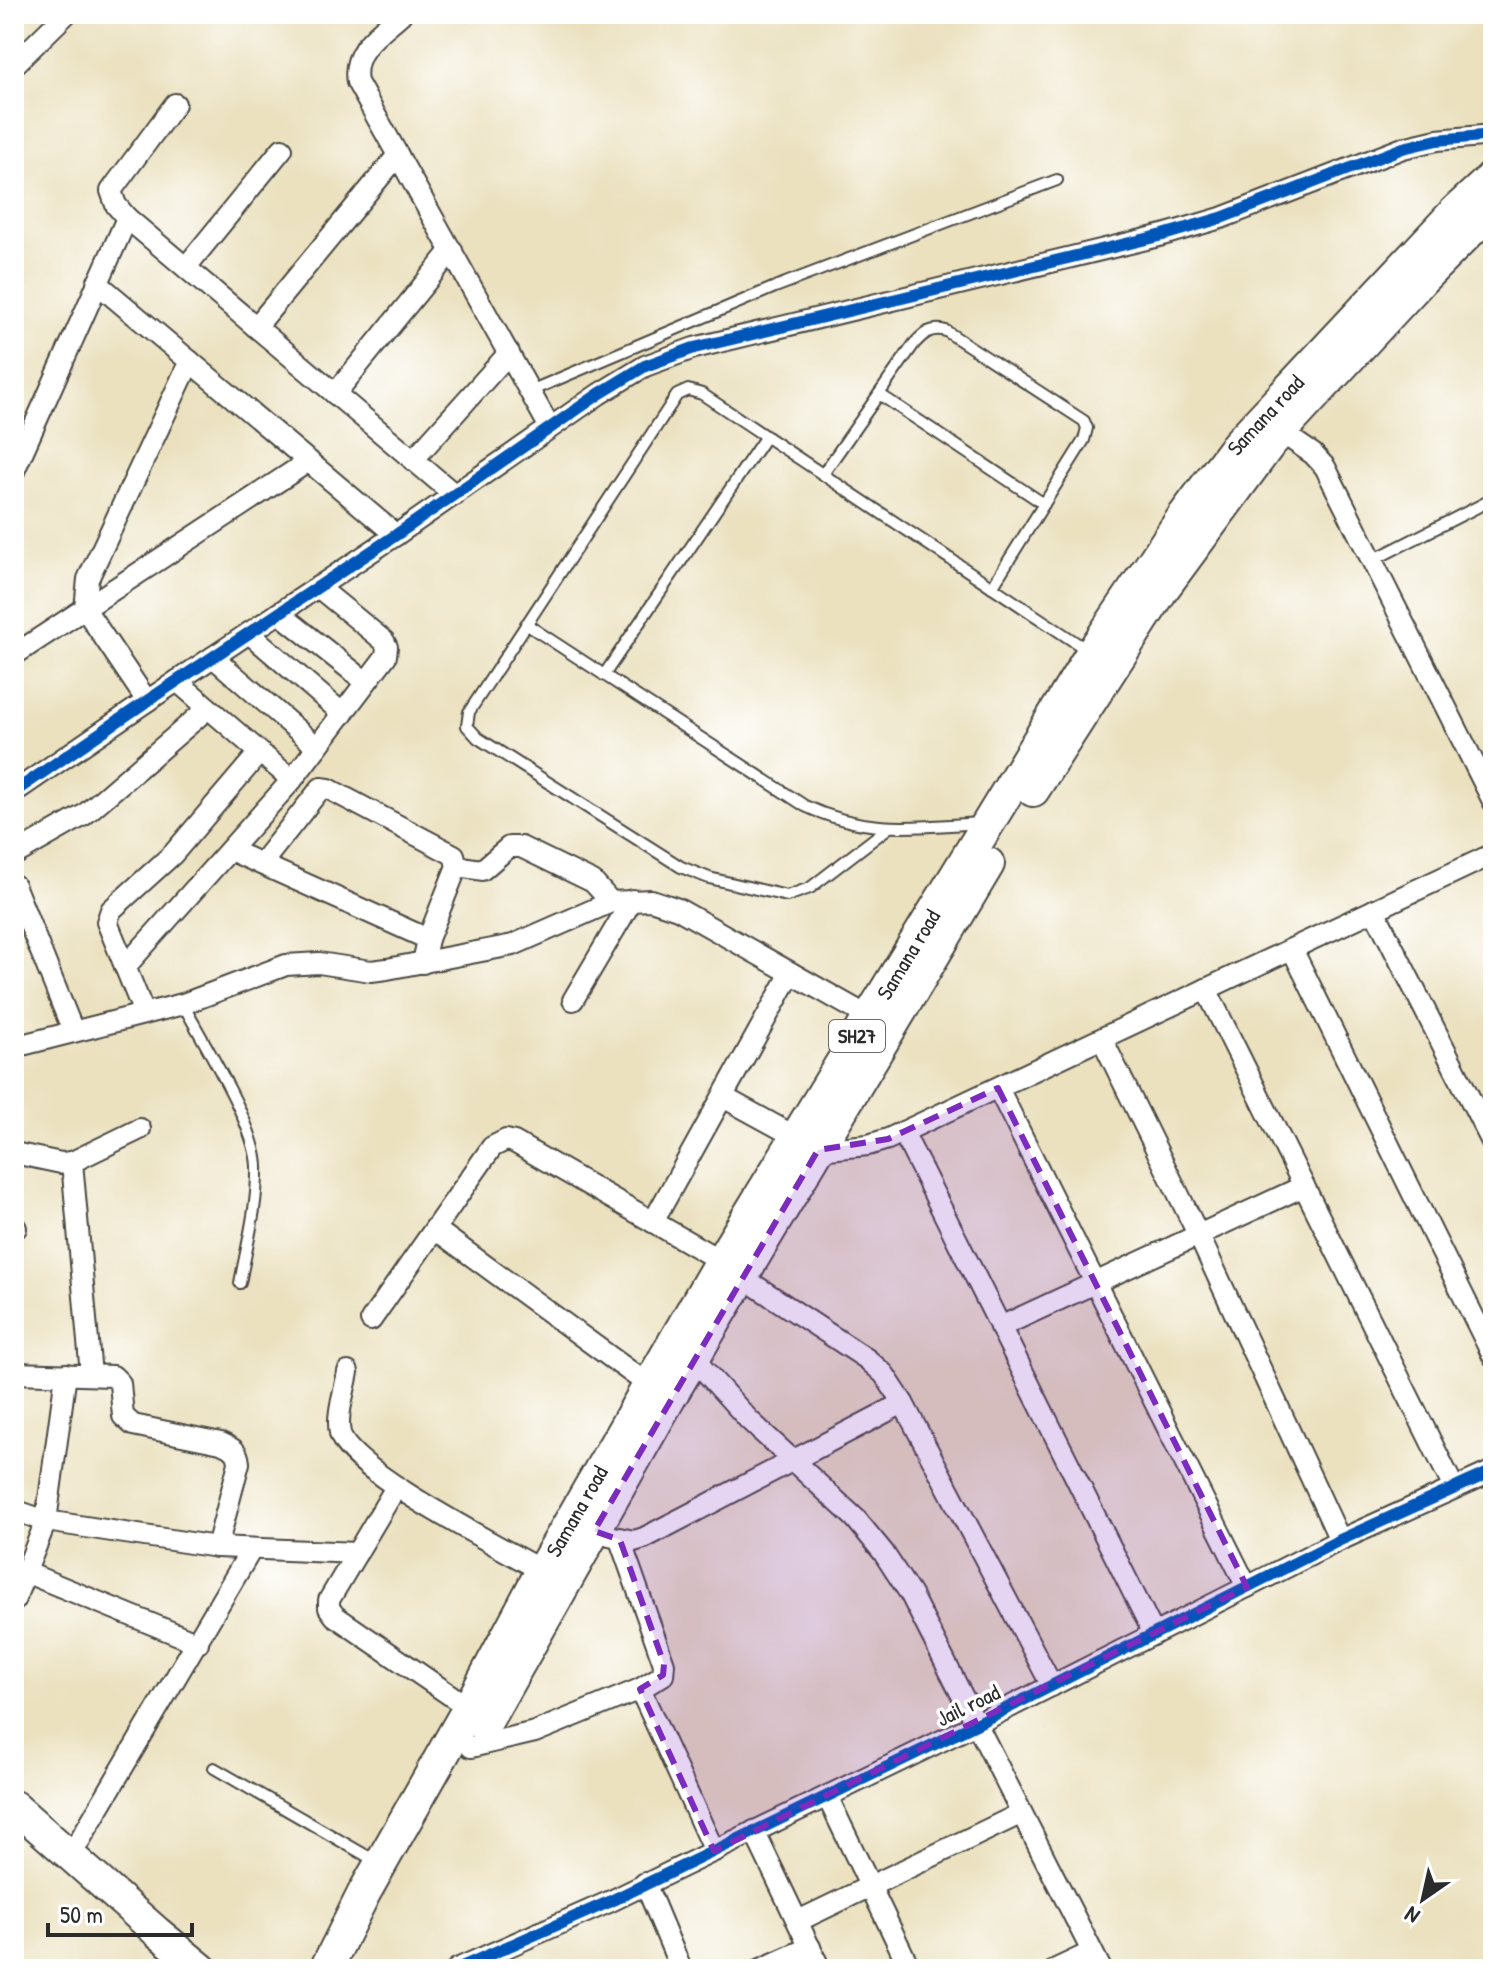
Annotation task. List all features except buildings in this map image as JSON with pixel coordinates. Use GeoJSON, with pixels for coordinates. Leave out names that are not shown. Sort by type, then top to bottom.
{"type":"FeatureCollection","features":[{"type":"Feature","properties":{"kind":"main road","name":"Samana road"},"geometry":{"type":"LineString","coordinates":[[326,1969],[542,1571],[650,1386],[732,1269],[807,1144],[1008,829],[1184,516],[1237,445],[1424,244],[1493,177]]}},
{"type":"Feature","properties":{"kind":"main road","name":"Samana road"},"geometry":{"type":"LineString","coordinates":[[807,1144],[869,1017],[987,823],[1102,659],[1161,591],[1230,495],[1281,432],[1422,279],[1493,208]]}},
{"type":"Feature","properties":{"kind":"main road","name":"Samana road"},"geometry":{"type":"LineString","coordinates":[[352,1969],[365,1936],[471,1747],[607,1535],[693,1358],[732,1269]]}},
{"type":"Feature","properties":{"kind":"street"},"geometry":{"type":"LineString","coordinates":[[14,65],[66,14]]}},
{"type":"Feature","properties":{"kind":"street"},"geometry":{"type":"LineString","coordinates":[[401,14],[357,59],[357,82],[549,426]]}},
{"type":"Feature","properties":{"kind":"street"},"geometry":{"type":"LineString","coordinates":[[175,104],[111,191],[116,205],[127,218],[455,495]]}},
{"type":"Feature","properties":{"kind":"street"},"geometry":{"type":"LineString","coordinates":[[14,792],[455,495],[549,426],[645,366],[694,348],[1163,235],[1221,218],[1403,148],[1437,140],[1493,135]]}},
{"type":"Feature","properties":{"kind":"street"},"geometry":{"type":"LineString","coordinates":[[186,267],[282,149]]}},
{"type":"Feature","properties":{"kind":"street"},"geometry":{"type":"LineString","coordinates":[[256,327],[398,155]]}},
{"type":"Feature","properties":{"kind":"street"},"geometry":{"type":"LineString","coordinates":[[14,471],[127,218]]}},
{"type":"Feature","properties":{"kind":"street"},"geometry":{"type":"LineString","coordinates":[[335,394],[452,250]]}},
{"type":"Feature","properties":{"kind":"street"},"geometry":{"type":"LineString","coordinates":[[97,283],[396,535]]}},
{"type":"Feature","properties":{"kind":"street"},"geometry":{"type":"LineString","coordinates":[[413,460],[509,353]]}},
{"type":"Feature","properties":{"kind":"street"},"geometry":{"type":"LineString","coordinates":[[147,701],[85,609],[93,565],[190,361]]}},
{"type":"Feature","properties":{"kind":"street"},"geometry":{"type":"LineString","coordinates":[[1281,432],[1313,454],[1325,467],[1493,801]]}},
{"type":"Feature","properties":{"kind":"street"},"geometry":{"type":"LineString","coordinates":[[14,655],[309,461]]}},
{"type":"Feature","properties":{"kind":"street"},"geometry":{"type":"LineString","coordinates":[[125,967],[292,780],[386,656],[384,641],[318,587]]}},
{"type":"Feature","properties":{"kind":"street"},"geometry":{"type":"LineString","coordinates":[[279,613],[366,682]]}},
{"type":"Feature","properties":{"kind":"street"},"geometry":{"type":"LineString","coordinates":[[249,633],[343,714]]}},
{"type":"Feature","properties":{"kind":"street"},"geometry":{"type":"LineString","coordinates":[[213,657],[317,747]]}},
{"type":"Feature","properties":{"kind":"street"},"geometry":{"type":"LineString","coordinates":[[177,681],[292,780]]}},
{"type":"Feature","properties":{"kind":"street"},"geometry":{"type":"LineString","coordinates":[[14,855],[84,815],[207,709]]}},
{"type":"Feature","properties":{"kind":"street"},"geometry":{"type":"LineString","coordinates":[[144,1013],[107,922],[111,910],[173,854],[259,753]]}},
{"type":"Feature","properties":{"kind":"street"},"geometry":{"type":"LineString","coordinates":[[261,864],[317,792],[325,788],[454,855],[457,866],[428,939],[423,963]]}},
{"type":"Feature","properties":{"kind":"street"},"geometry":{"type":"LineString","coordinates":[[457,866],[482,870],[509,847],[521,847],[593,882],[611,902]]}},
{"type":"Feature","properties":{"kind":"street"},"geometry":{"type":"LineString","coordinates":[[230,850],[428,939]]}},
{"type":"Feature","properties":{"kind":"street"},"geometry":{"type":"LineString","coordinates":[[723,1097],[807,1144],[868,1145],[998,1088],[1493,854]]}},
{"type":"Feature","properties":{"kind":"street"},"geometry":{"type":"LineString","coordinates":[[14,885],[73,1031]]}},
{"type":"Feature","properties":{"kind":"street"},"geometry":{"type":"LineString","coordinates":[[14,1047],[183,1004],[286,965],[319,963],[371,971],[423,963],[513,945],[611,902],[632,900],[651,900],[678,909],[869,1017]]}},
{"type":"Feature","properties":{"kind":"street"},"geometry":{"type":"LineString","coordinates":[[573,1000],[632,900]]}},
{"type":"Feature","properties":{"kind":"street"},"geometry":{"type":"LineString","coordinates":[[1374,910],[1493,1144]]}},
{"type":"Feature","properties":{"kind":"street"},"geometry":{"type":"LineString","coordinates":[[1292,949],[1493,1356]]}},
{"type":"Feature","properties":{"kind":"street"},"geometry":{"type":"LineString","coordinates":[[653,1222],[791,973]]}},
{"type":"Feature","properties":{"kind":"street"},"geometry":{"type":"LineString","coordinates":[[1206,989],[1454,1488]]}},
{"type":"Feature","properties":{"kind":"street"},"geometry":{"type":"LineString","coordinates":[[1102,1039],[1199,1236],[1340,1540]]}},
{"type":"Feature","properties":{"kind":"street"},"geometry":{"type":"LineString","coordinates":[[998,1088],[1247,1587]]}},
{"type":"Feature","properties":{"kind":"street"},"geometry":{"type":"LineString","coordinates":[[14,1153],[72,1162],[140,1129]]}},
{"type":"Feature","properties":{"kind":"street"},"geometry":{"type":"LineString","coordinates":[[903,1132],[1154,1634]]}},
{"type":"Feature","properties":{"kind":"street"},"geometry":{"type":"LineString","coordinates":[[371,1320],[492,1147],[506,1140],[514,1142],[732,1269],[867,1359],[884,1374],[903,1403],[1052,1686]]}},
{"type":"Feature","properties":{"kind":"street"},"geometry":{"type":"LineString","coordinates":[[72,1162],[91,1375]]}},
{"type":"Feature","properties":{"kind":"street"},"geometry":{"type":"LineString","coordinates":[[1000,1327],[1304,1186]]}},
{"type":"Feature","properties":{"kind":"street"},"geometry":{"type":"LineString","coordinates":[[435,1229],[650,1386]]}},
{"type":"Feature","properties":{"kind":"street"},"geometry":{"type":"LineString","coordinates":[[693,1358],[749,1420],[855,1518],[883,1552],[911,1595],[1096,1961],[1056,1969]]}},
{"type":"Feature","properties":{"kind":"street"},"geometry":{"type":"LineString","coordinates":[[348,1372],[339,1433],[344,1445],[365,1466],[396,1487],[542,1571]]}},
{"type":"Feature","properties":{"kind":"street"},"geometry":{"type":"LineString","coordinates":[[14,1373],[113,1376],[118,1379],[122,1389],[123,1416],[133,1425],[233,1448],[238,1454],[239,1463],[217,1547]]}},
{"type":"Feature","properties":{"kind":"street"},"geometry":{"type":"LineString","coordinates":[[14,1601],[46,1521],[66,1374]]}},
{"type":"Feature","properties":{"kind":"street"},"geometry":{"type":"LineString","coordinates":[[607,1535],[634,1541],[644,1538],[903,1403]]}},
{"type":"Feature","properties":{"kind":"street","name":"Jail road"},"geometry":{"type":"LineString","coordinates":[[457,1969],[714,1851],[976,1724],[1340,1540],[1493,1471]]}},
{"type":"Feature","properties":{"kind":"street"},"geometry":{"type":"LineString","coordinates":[[396,1487],[329,1600],[329,1608],[335,1616],[469,1708]]}},
{"type":"Feature","properties":{"kind":"street"},"geometry":{"type":"LineString","coordinates":[[14,1510],[46,1521],[217,1547],[357,1553]]}},
{"type":"Feature","properties":{"kind":"street"},"geometry":{"type":"LineString","coordinates":[[471,1747],[535,1732],[640,1689],[663,1675],[664,1664],[607,1535]]}},
{"type":"Feature","properties":{"kind":"street"},"geometry":{"type":"LineString","coordinates":[[71,1855],[251,1550]]}},
{"type":"Feature","properties":{"kind":"street"},"geometry":{"type":"LineString","coordinates":[[25,1572],[198,1643]]}},
{"type":"Feature","properties":{"kind":"street"},"geometry":{"type":"LineString","coordinates":[[640,1689],[714,1851]]}},
{"type":"Feature","properties":{"kind":"street"},"geometry":{"type":"LineString","coordinates":[[827,1796],[910,1969]]}},
{"type":"Feature","properties":{"kind":"street"},"geometry":{"type":"LineString","coordinates":[[14,1806],[202,1969]]}},
{"type":"Feature","properties":{"kind":"street"},"geometry":{"type":"LineString","coordinates":[[798,1921],[1020,1814]]}},
{"type":"Feature","properties":{"kind":"street"},"geometry":{"type":"LineString","coordinates":[[754,1831],[820,1969]]}},
{"type":"Feature","properties":{"kind":"street"},"geometry":{"type":"LineString","coordinates":[[645,1883],[681,1969]]}},
{"type":"Feature","properties":{"kind":"street"},"geometry":{"type":"LineString","coordinates":[[761,1969],[810,1947]]}},
{"type":"Feature","properties":{"kind":"lane"},"geometry":{"type":"LineString","coordinates":[[530,391],[775,287],[1057,180]]}},
{"type":"Feature","properties":{"kind":"lane"},"geometry":{"type":"LineString","coordinates":[[823,474],[914,344],[922,335],[936,328],[946,331],[1084,421],[1087,428],[1084,440],[992,587]]}},
{"type":"Feature","properties":{"kind":"lane"},"geometry":{"type":"LineString","coordinates":[[888,828],[810,888],[787,896],[709,878],[652,851],[478,738],[467,726],[469,712],[677,395],[688,390],[695,391],[1102,659]]}},
{"type":"Feature","properties":{"kind":"lane"},"geometry":{"type":"LineString","coordinates":[[879,394],[1044,504]]}},
{"type":"Feature","properties":{"kind":"lane"},"geometry":{"type":"LineString","coordinates":[[604,675],[766,436]]}},
{"type":"Feature","properties":{"kind":"lane"},"geometry":{"type":"LineString","coordinates":[[1373,560],[1493,499]]}},
{"type":"Feature","properties":{"kind":"lane"},"geometry":{"type":"LineString","coordinates":[[526,624],[805,806],[844,822],[888,828],[987,823]]}},
{"type":"Feature","properties":{"kind":"lane"},"geometry":{"type":"LineString","coordinates":[[183,1004],[245,1123],[254,1147],[256,1190],[240,1283]]}},
{"type":"Feature","properties":{"kind":"lane"},"geometry":{"type":"LineString","coordinates":[[214,1768],[381,1864]]}},
{"type":"Feature","properties":{"kind":"highlighted area"},"geometry":{"type":"Polygon","coordinates":[[[998,1088],[1247,1587],[714,1851],[640,1689],[663,1675],[664,1664],[620,1540],[594,1531],[818,1150],[888,1139],[998,1088]]]}},
{"type":"Feature","properties":{"kind":"cycle path"},"geometry":{"type":"LineString","coordinates":[[14,792],[599,394],[645,366],[694,348],[1163,235],[1221,218],[1403,148],[1437,140],[1493,135]]}},
{"type":"Feature","properties":{"kind":"cycle path"},"geometry":{"type":"LineString","coordinates":[[457,1969],[611,1901],[976,1724],[1340,1540],[1493,1471]]}}]}
